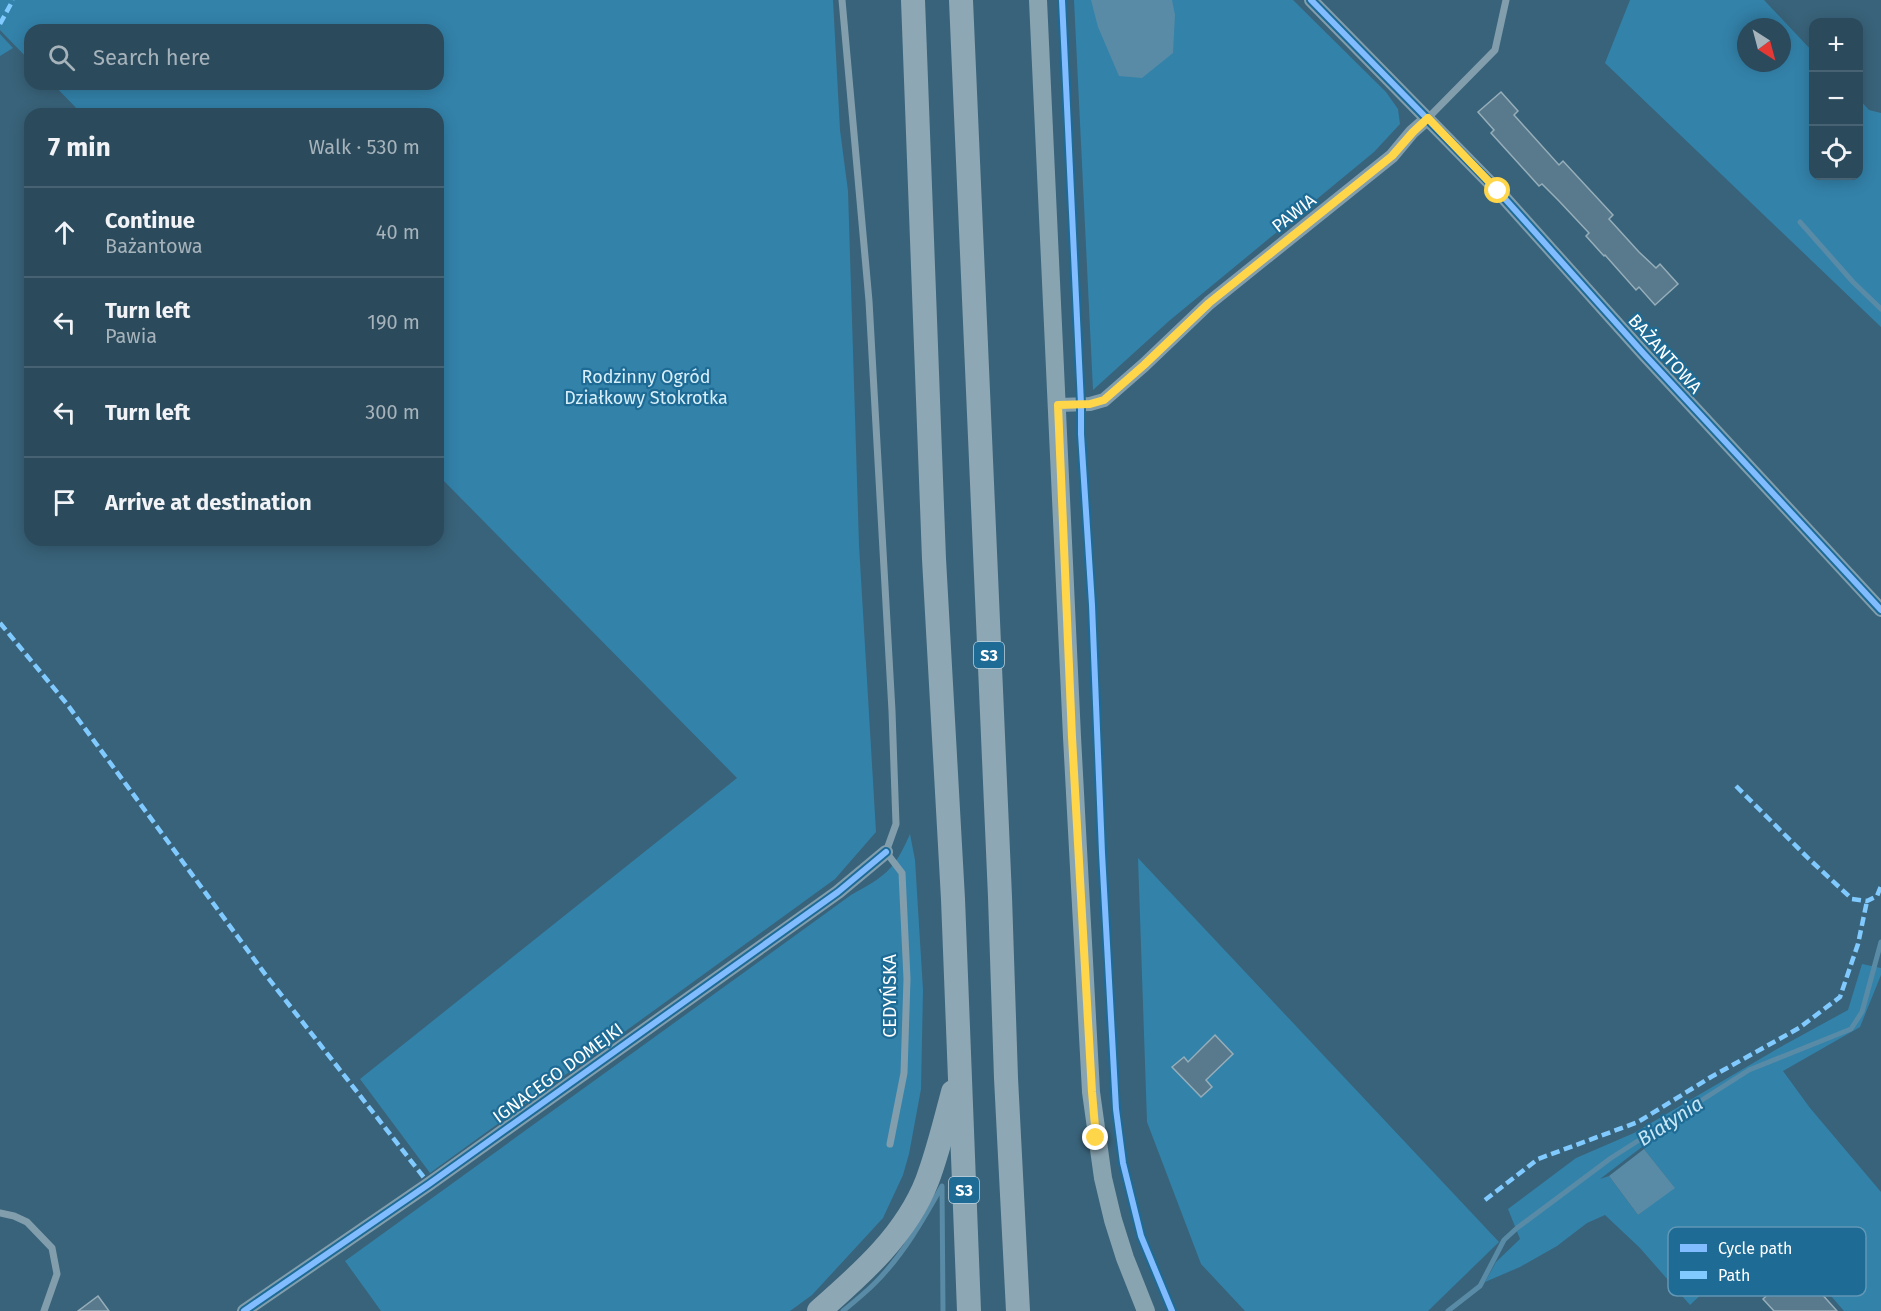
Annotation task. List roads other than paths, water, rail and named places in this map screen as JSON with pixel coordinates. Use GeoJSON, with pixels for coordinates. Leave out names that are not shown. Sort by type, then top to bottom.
{"type":"FeatureCollection","features":[{"type":"Feature","properties":{"kind":"highway","name":"S3"},"geometry":{"type":"LineString","coordinates":[[913,0],[934,560],[953,899],[969,1311]]}},
{"type":"Feature","properties":{"kind":"highway","name":"S3"},"geometry":{"type":"LineString","coordinates":[[961,0],[1006,1078],[1018,1311]]}},
{"type":"Feature","properties":{"kind":"highway"},"geometry":{"type":"LineString","coordinates":[[819,1311],[853,1281],[888,1245],[914,1208],[927,1181],[959,1070]]}},
{"type":"Feature","properties":{"kind":"main road"},"geometry":{"type":"LineString","coordinates":[[1038,0],[1072,737],[1092,1092],[1099,1158],[1110,1209],[1125,1258],[1146,1311]]}},
{"type":"Feature","properties":{"kind":"street","name":"BAŻANTOWA"},"geometry":{"type":"LineString","coordinates":[[1311,0],[1498,191],[1644,354],[1881,610]]}},
{"type":"Feature","properties":{"kind":"street","name":"PAWIA"},"geometry":{"type":"LineString","coordinates":[[1058,405],[1090,404],[1104,400],[1209,303],[1392,156],[1428,118]]}},
{"type":"Feature","properties":{"kind":"street","name":"IGNACEGO DOMEJKI"},"geometry":{"type":"LineString","coordinates":[[244,1311],[439,1177],[838,892],[886,852]]}},
{"type":"Feature","properties":{"kind":"lane"},"geometry":{"type":"LineString","coordinates":[[842,0],[869,301],[891,699],[896,824],[886,852]]}},
{"type":"Feature","properties":{"kind":"lane","name":"PAWIA"},"geometry":{"type":"LineString","coordinates":[[1428,118],[1495,50],[1506,0]]}},
{"type":"Feature","properties":{"kind":"lane","name":"CEDYŃSKA"},"geometry":{"type":"LineString","coordinates":[[886,852],[902,873],[907,979],[904,1073],[890,1144]]}},
{"type":"Feature","properties":{"kind":"lane"},"geometry":{"type":"LineString","coordinates":[[0,1213],[14,1215],[27,1221],[52,1248],[57,1274],[44,1311]]}},
{"type":"Feature","properties":{"kind":"waterway"},"geometry":{"type":"LineString","coordinates":[[1800,222],[1853,282],[1881,309]]}},
{"type":"Feature","properties":{"kind":"waterway","name":"Białynia"},"geometry":{"type":"LineString","coordinates":[[1448,1311],[1480,1286],[1504,1240],[1611,1158],[1749,1070],[1851,1029],[1862,1012],[1881,942]]}},
{"type":"Feature","properties":{"kind":"waterway"},"geometry":{"type":"LineString","coordinates":[[843,1311],[871,1287],[895,1261],[942,1186],[943,1311]]}},
{"type":"Feature","properties":{"kind":"park label","name":"Rodzinny Ogród Działkowy Stokrotka"},"geometry":{"type":"Point","coordinates":[646,388]}}]}
